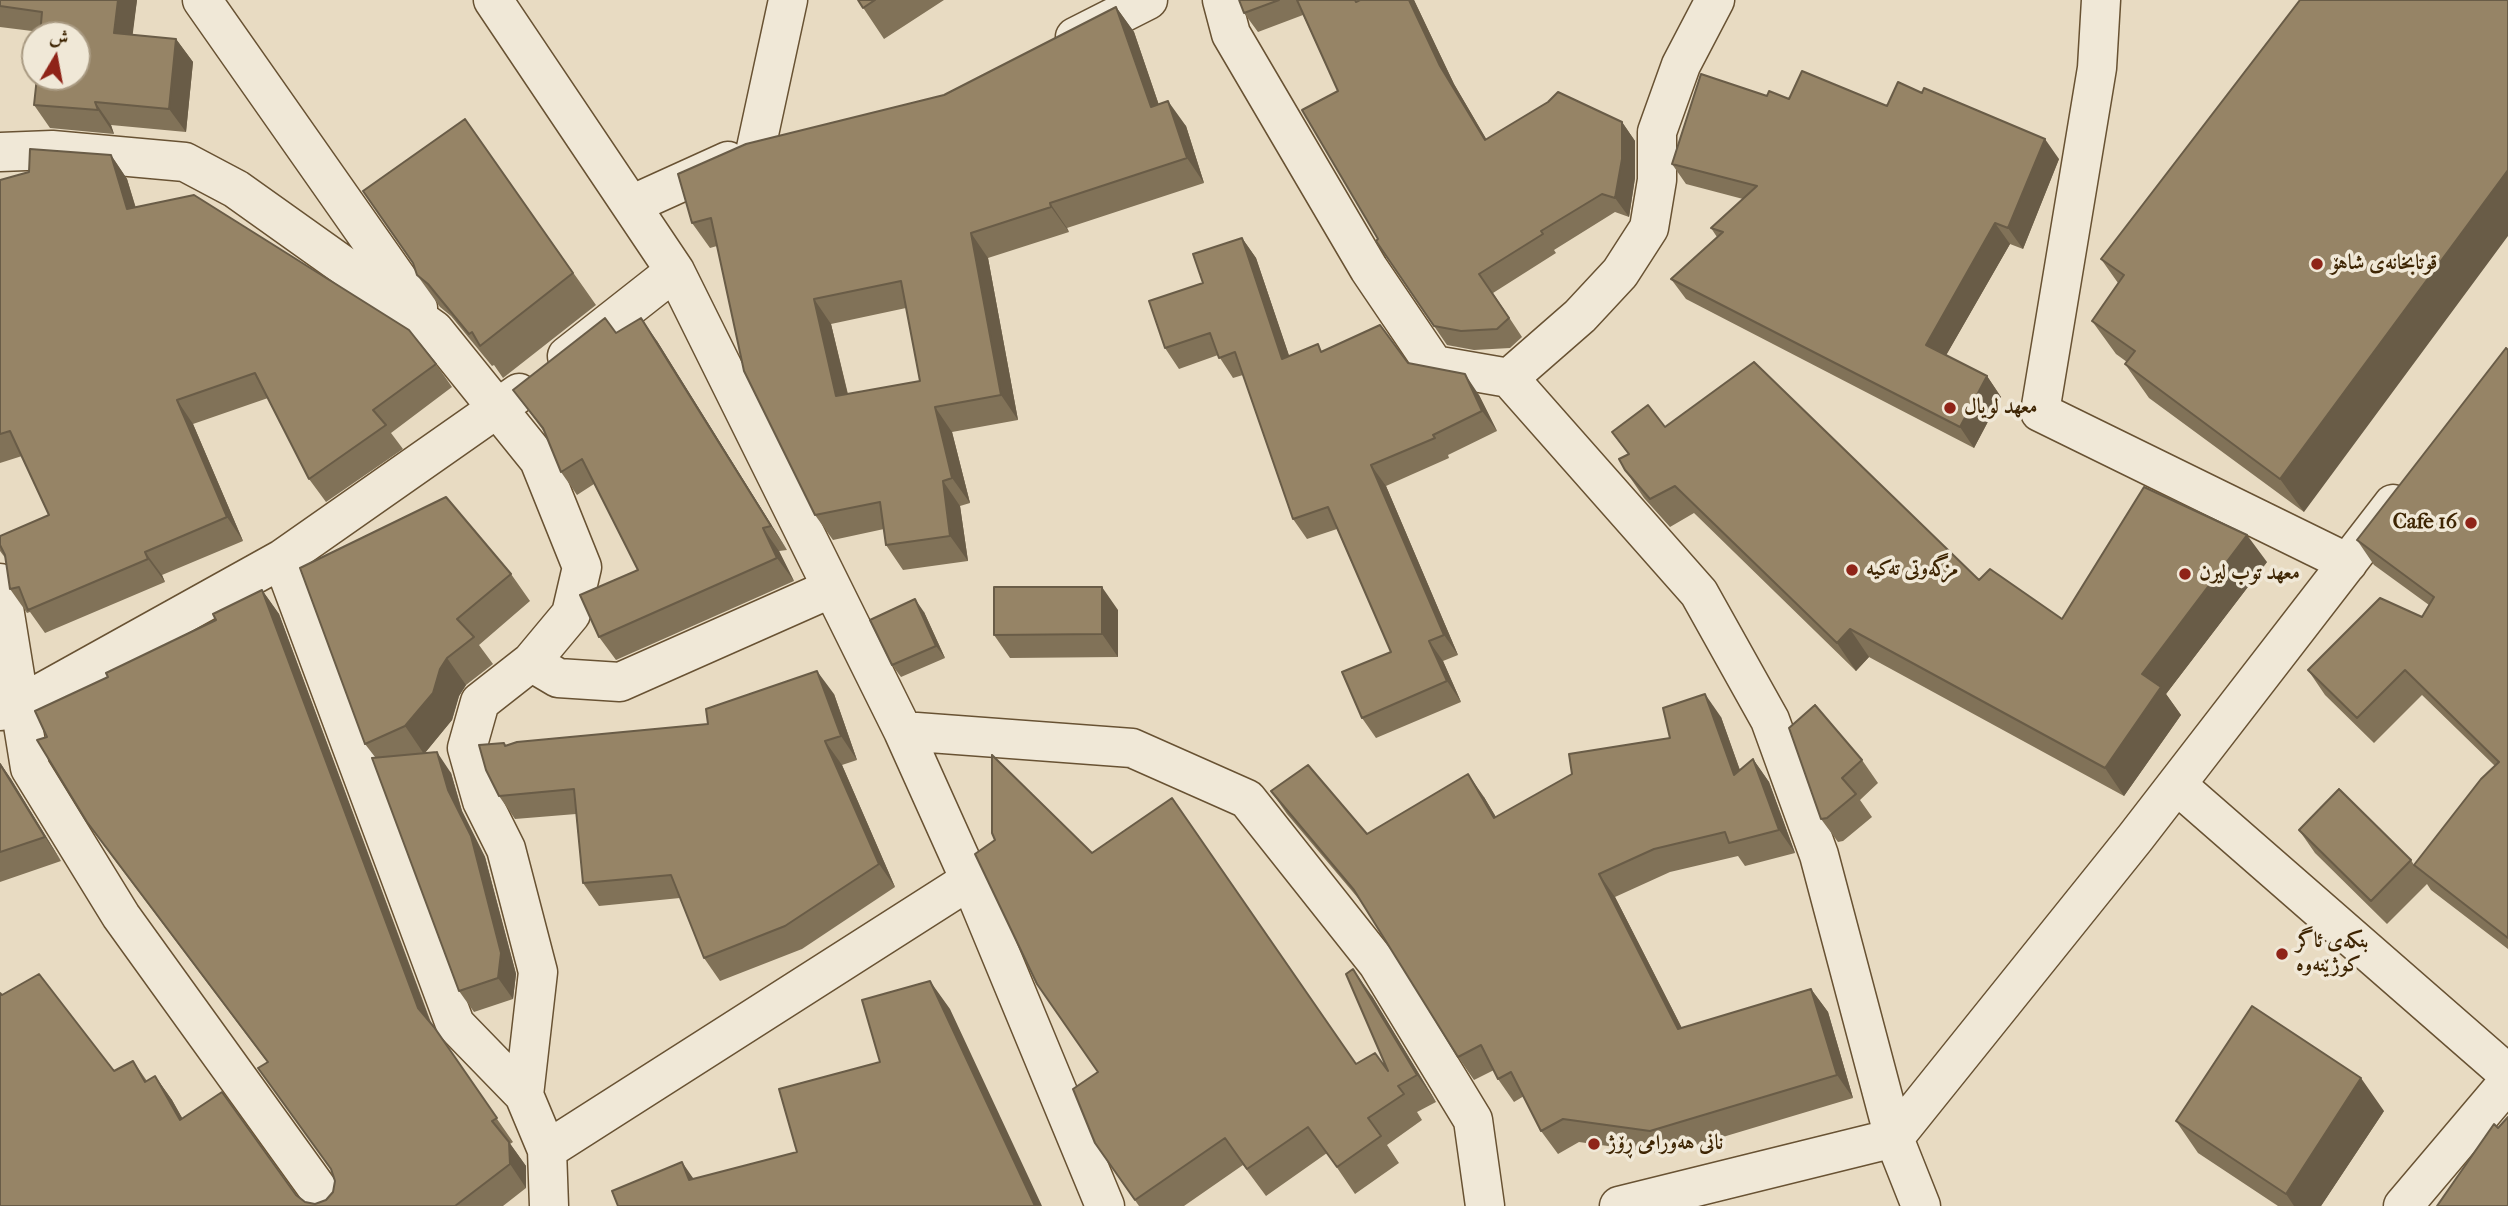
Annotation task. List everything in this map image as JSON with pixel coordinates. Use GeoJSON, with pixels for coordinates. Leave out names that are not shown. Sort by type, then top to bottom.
{"type":"FeatureCollection","features":[{"type":"Feature","properties":{"kind":"street"},"geometry":{"type":"LineString","coordinates":[[202,0],[434,330],[540,460],[582,568],[571,614],[531,662],[480,702],[467,748],[482,801],[506,849],[538,972],[524,1095]]}},
{"type":"Feature","properties":{"kind":"street"},"geometry":{"type":"LineString","coordinates":[[493,0],[675,271],[904,731],[971,880],[1105,1206]]}},
{"type":"Feature","properties":{"kind":"street"},"geometry":{"type":"LineString","coordinates":[[756,148],[788,0]]}},
{"type":"Feature","properties":{"kind":"street"},"geometry":{"type":"LineString","coordinates":[[1050,50],[1148,0]]}},
{"type":"Feature","properties":{"kind":"street"},"geometry":{"type":"LineString","coordinates":[[1222,0],[1231,34],[1362,258],[1434,365],[1508,378],[1699,593],[1770,720],[1819,855],[1894,1138],[1921,1206]]}},
{"type":"Feature","properties":{"kind":"street"},"geometry":{"type":"LineString","coordinates":[[1508,378],[1580,316],[1620,274],[1649,228],[1657,180],[1657,132],[1681,65],[1716,0]]}},
{"type":"Feature","properties":{"kind":"street"},"geometry":{"type":"LineString","coordinates":[[2101,0],[2097,68],[2040,412],[2348,563]]}},
{"type":"Feature","properties":{"kind":"street"},"geometry":{"type":"LineString","coordinates":[[631,205],[756,148],[795,139]]}},
{"type":"Feature","properties":{"kind":"street"},"geometry":{"type":"LineString","coordinates":[[0,152],[52,150],[185,162],[236,189],[434,330]]}},
{"type":"Feature","properties":{"kind":"street"},"geometry":{"type":"LineString","coordinates":[[10,708],[282,559],[499,409],[675,271]]}},
{"type":"Feature","properties":{"kind":"street"},"geometry":{"type":"LineString","coordinates":[[1619,1206],[1894,1138],[2177,785],[2415,476]]}},
{"type":"Feature","properties":{"kind":"street"},"geometry":{"type":"LineString","coordinates":[[282,559],[455,1024],[524,1095],[547,1150],[550,1206]]}},
{"type":"Feature","properties":{"kind":"street"},"geometry":{"type":"LineString","coordinates":[[0,583],[10,708],[30,768],[121,916],[330,1206]]}},
{"type":"Feature","properties":{"kind":"street"},"geometry":{"type":"LineString","coordinates":[[531,662],[558,678],[620,682],[832,588]]}},
{"type":"Feature","properties":{"kind":"street"},"geometry":{"type":"LineString","coordinates":[[904,731],[1132,748],[1247,799],[1378,964],[1473,1120],[1485,1206]]}},
{"type":"Feature","properties":{"kind":"street"},"geometry":{"type":"LineString","coordinates":[[2177,785],[2508,1074]]}},
{"type":"Feature","properties":{"kind":"street"},"geometry":{"type":"LineString","coordinates":[[547,1150],[971,880]]}},
{"type":"Feature","properties":{"kind":"street"},"geometry":{"type":"LineString","coordinates":[[2403,1206],[2508,1082]]}},
{"type":"Feature","properties":{"kind":"building"},"geometry":{"type":"Polygon","coordinates":[[[0,0],[118,0],[114,33],[176,39],[169,109],[95,102],[98,110],[34,105],[36,91],[91,91],[91,21],[41,21],[42,12],[0,6],[0,0]]]}},
{"type":"Feature","properties":{"kind":"building"},"geometry":{"type":"Polygon","coordinates":[[[858,0],[875,0],[863,8],[858,0]]]}},
{"type":"Feature","properties":{"kind":"building"},"geometry":{"type":"Polygon","coordinates":[[[1239,0],[1279,0],[1244,13],[1239,0]]]}},
{"type":"Feature","properties":{"kind":"building"},"geometry":{"type":"Polygon","coordinates":[[[1297,0],[1409,0],[1440,66],[1485,140],[1548,102],[1558,92],[1622,122],[1622,159],[1615,198],[1602,194],[1541,231],[1543,234],[1479,274],[1509,318],[1497,329],[1461,331],[1434,326],[1376,241],[1378,239],[1302,110],[1338,91],[1297,0]]]}},
{"type":"Feature","properties":{"kind":"building","name":"قوتابخانەی شاهۆ"},"geometry":{"type":"Polygon","coordinates":[[[2300,0],[2508,0],[2508,170],[2280,479],[2125,364],[2135,351],[2092,321],[2124,275],[2101,259],[2300,0]]]}},
{"type":"Feature","properties":{"kind":"building"},"geometry":{"type":"Polygon","coordinates":[[[1116,7],[1151,107],[1168,101],[1187,158],[1050,203],[1051,207],[971,233],[1001,395],[935,407],[952,478],[943,481],[950,536],[886,545],[880,502],[815,515],[744,371],[711,218],[692,223],[678,174],[746,144],[944,95],[1116,7]],[[901,281],[814,299],[836,396],[920,381],[901,281]]]}},
{"type":"Feature","properties":{"kind":"building"},"geometry":{"type":"Polygon","coordinates":[[[1802,71],[1887,106],[1898,82],[1922,93],[1924,88],[2045,139],[2008,228],[1995,223],[1926,345],[1987,376],[1960,427],[1671,279],[1723,232],[1711,228],[1757,186],[1672,164],[1701,74],[1767,96],[1769,91],[1789,99],[1802,71]]]}},
{"type":"Feature","properties":{"kind":"building"},"geometry":{"type":"Polygon","coordinates":[[[465,119],[573,273],[480,346],[472,332],[469,334],[428,284],[417,275],[413,263],[363,191],[465,119]]]}},
{"type":"Feature","properties":{"kind":"building"},"geometry":{"type":"Polygon","coordinates":[[[30,149],[111,155],[127,209],[194,195],[409,330],[436,364],[373,410],[386,425],[309,479],[255,373],[177,400],[227,517],[145,552],[148,559],[28,610],[19,587],[10,589],[0,536],[49,515],[10,431],[0,434],[0,180],[29,172],[30,149]]]}},
{"type":"Feature","properties":{"kind":"building"},"geometry":{"type":"Polygon","coordinates":[[[1242,238],[1282,359],[1318,344],[1321,352],[1380,325],[1408,363],[1465,374],[1482,411],[1433,435],[1435,438],[1371,465],[1444,635],[1429,641],[1447,681],[1362,718],[1342,672],[1391,652],[1328,507],[1293,519],[1235,352],[1219,358],[1210,333],[1165,348],[1149,301],[1203,283],[1193,254],[1242,238]]]}},
{"type":"Feature","properties":{"kind":"building"},"geometry":{"type":"Polygon","coordinates":[[[605,318],[616,333],[641,318],[771,526],[763,528],[777,558],[599,637],[580,595],[638,570],[582,459],[561,472],[543,428],[513,390],[605,318]]]}},
{"type":"Feature","properties":{"kind":"building"},"geometry":{"type":"Polygon","coordinates":[[[2506,348],[2508,938],[2414,865],[2481,779],[2499,762],[2405,670],[2357,718],[2308,670],[2380,598],[2422,617],[2434,597],[2357,540],[2506,348]]]}},
{"type":"Feature","properties":{"kind":"building"},"geometry":{"type":"Polygon","coordinates":[[[1754,362],[1979,580],[1990,569],[2062,619],[2144,487],[2247,535],[2142,674],[2161,687],[2105,768],[1850,629],[1837,643],[1675,486],[1650,499],[1625,470],[1619,459],[1629,454],[1612,432],[1648,405],[1665,427],[1754,362]]]}},
{"type":"Feature","properties":{"kind":"building"},"geometry":{"type":"Polygon","coordinates":[[[446,497],[511,574],[457,619],[474,637],[447,658],[440,669],[433,693],[405,726],[365,744],[300,568],[446,497]]]}},
{"type":"Feature","properties":{"kind":"building"},"geometry":{"type":"Polygon","coordinates":[[[994,587],[1102,587],[1102,634],[994,635],[994,587]]]}},
{"type":"Feature","properties":{"kind":"building"},"geometry":{"type":"Polygon","coordinates":[[[262,590],[418,1008],[497,1118],[492,1121],[509,1142],[510,1164],[455,1206],[0,1206],[0,993],[2,995],[39,974],[114,1071],[133,1061],[145,1082],[155,1076],[180,1120],[222,1092],[296,1195],[305,1202],[315,1204],[326,1200],[333,1192],[335,1181],[331,1169],[258,1068],[268,1062],[87,822],[37,740],[47,737],[35,711],[108,677],[106,673],[216,620],[213,614],[262,590]]]}},
{"type":"Feature","properties":{"kind":"building"},"geometry":{"type":"Polygon","coordinates":[[[915,599],[936,646],[892,665],[870,620],[915,599]]]}},
{"type":"Feature","properties":{"kind":"building"},"geometry":{"type":"Polygon","coordinates":[[[817,671],[841,736],[825,741],[879,864],[785,926],[704,958],[671,875],[583,883],[574,789],[499,796],[486,770],[479,745],[504,743],[505,746],[517,742],[708,724],[706,709],[817,671]]]}},
{"type":"Feature","properties":{"kind":"building"},"geometry":{"type":"Polygon","coordinates":[[[1705,694],[1734,775],[1753,759],[1779,830],[1729,843],[1725,832],[1654,849],[1599,874],[1678,1029],[1811,989],[1837,1075],[1650,1131],[1563,1119],[1541,1131],[1511,1072],[1498,1079],[1481,1045],[1458,1057],[1354,890],[1271,791],[1308,765],[1367,834],[1468,774],[1494,818],[1572,774],[1569,754],[1670,738],[1663,708],[1705,694]]]}},
{"type":"Feature","properties":{"kind":"building"},"geometry":{"type":"Polygon","coordinates":[[[1815,705],[1862,760],[1842,778],[1856,794],[1827,818],[1821,819],[1789,728],[1815,705]]]}},
{"type":"Feature","properties":{"kind":"building"},"geometry":{"type":"Polygon","coordinates":[[[437,752],[448,790],[471,836],[501,953],[498,978],[459,991],[372,758],[437,752]]]}},
{"type":"Feature","properties":{"kind":"building"},"geometry":{"type":"Polygon","coordinates":[[[992,755],[1092,853],[1172,798],[1356,1064],[1375,1053],[1388,1071],[1346,974],[1353,969],[1417,1075],[1398,1086],[1404,1094],[1368,1118],[1381,1136],[1337,1167],[1308,1127],[1247,1169],[1225,1138],[1135,1200],[1095,1143],[1073,1089],[1098,1072],[1037,984],[975,854],[995,840],[992,833],[992,755]]]}},
{"type":"Feature","properties":{"kind":"building"},"geometry":{"type":"Polygon","coordinates":[[[0,764],[45,837],[0,852],[0,764]]]}},
{"type":"Feature","properties":{"kind":"building"},"geometry":{"type":"Polygon","coordinates":[[[2339,789],[2411,860],[2371,901],[2299,830],[2339,789]]]}},
{"type":"Feature","properties":{"kind":"building"},"geometry":{"type":"Polygon","coordinates":[[[930,981],[1035,1206],[618,1206],[612,1191],[682,1162],[689,1180],[797,1152],[779,1089],[880,1062],[862,1000],[930,981]]]}},
{"type":"Feature","properties":{"kind":"building"},"geometry":{"type":"Polygon","coordinates":[[[2252,1006],[2361,1078],[2286,1194],[2176,1121],[2252,1006]]]}},
{"type":"Feature","properties":{"kind":"building"},"geometry":{"type":"Polygon","coordinates":[[[2508,1117],[2508,1206],[2437,1206],[2494,1124],[2498,1128],[2508,1117]]]}},
{"type":"Feature","properties":{"kind":"place","name":"قوتابخانەی شاهۆ"},"geometry":{"type":"Point","coordinates":[2317,264]}},
{"type":"Feature","properties":{"kind":"place","name":"معهد لويال"},"geometry":{"type":"Point","coordinates":[1950,408]}},
{"type":"Feature","properties":{"kind":"place","name":"Cafe 16"},"geometry":{"type":"Point","coordinates":[2471,523]}},
{"type":"Feature","properties":{"kind":"place","name":"مزگەوتی تەکیە"},"geometry":{"type":"Point","coordinates":[1852,570]}},
{"type":"Feature","properties":{"kind":"place","name":"معهد توب ليرن"},"geometry":{"type":"Point","coordinates":[2185,574]}},
{"type":"Feature","properties":{"kind":"place","name":"بنکەی ئاگر کوژێنەوە"},"geometry":{"type":"Point","coordinates":[2282,954]}},
{"type":"Feature","properties":{"kind":"place","name":"نانی هەورامی ڕۆژ"},"geometry":{"type":"Point","coordinates":[1594,1144]}}]}
